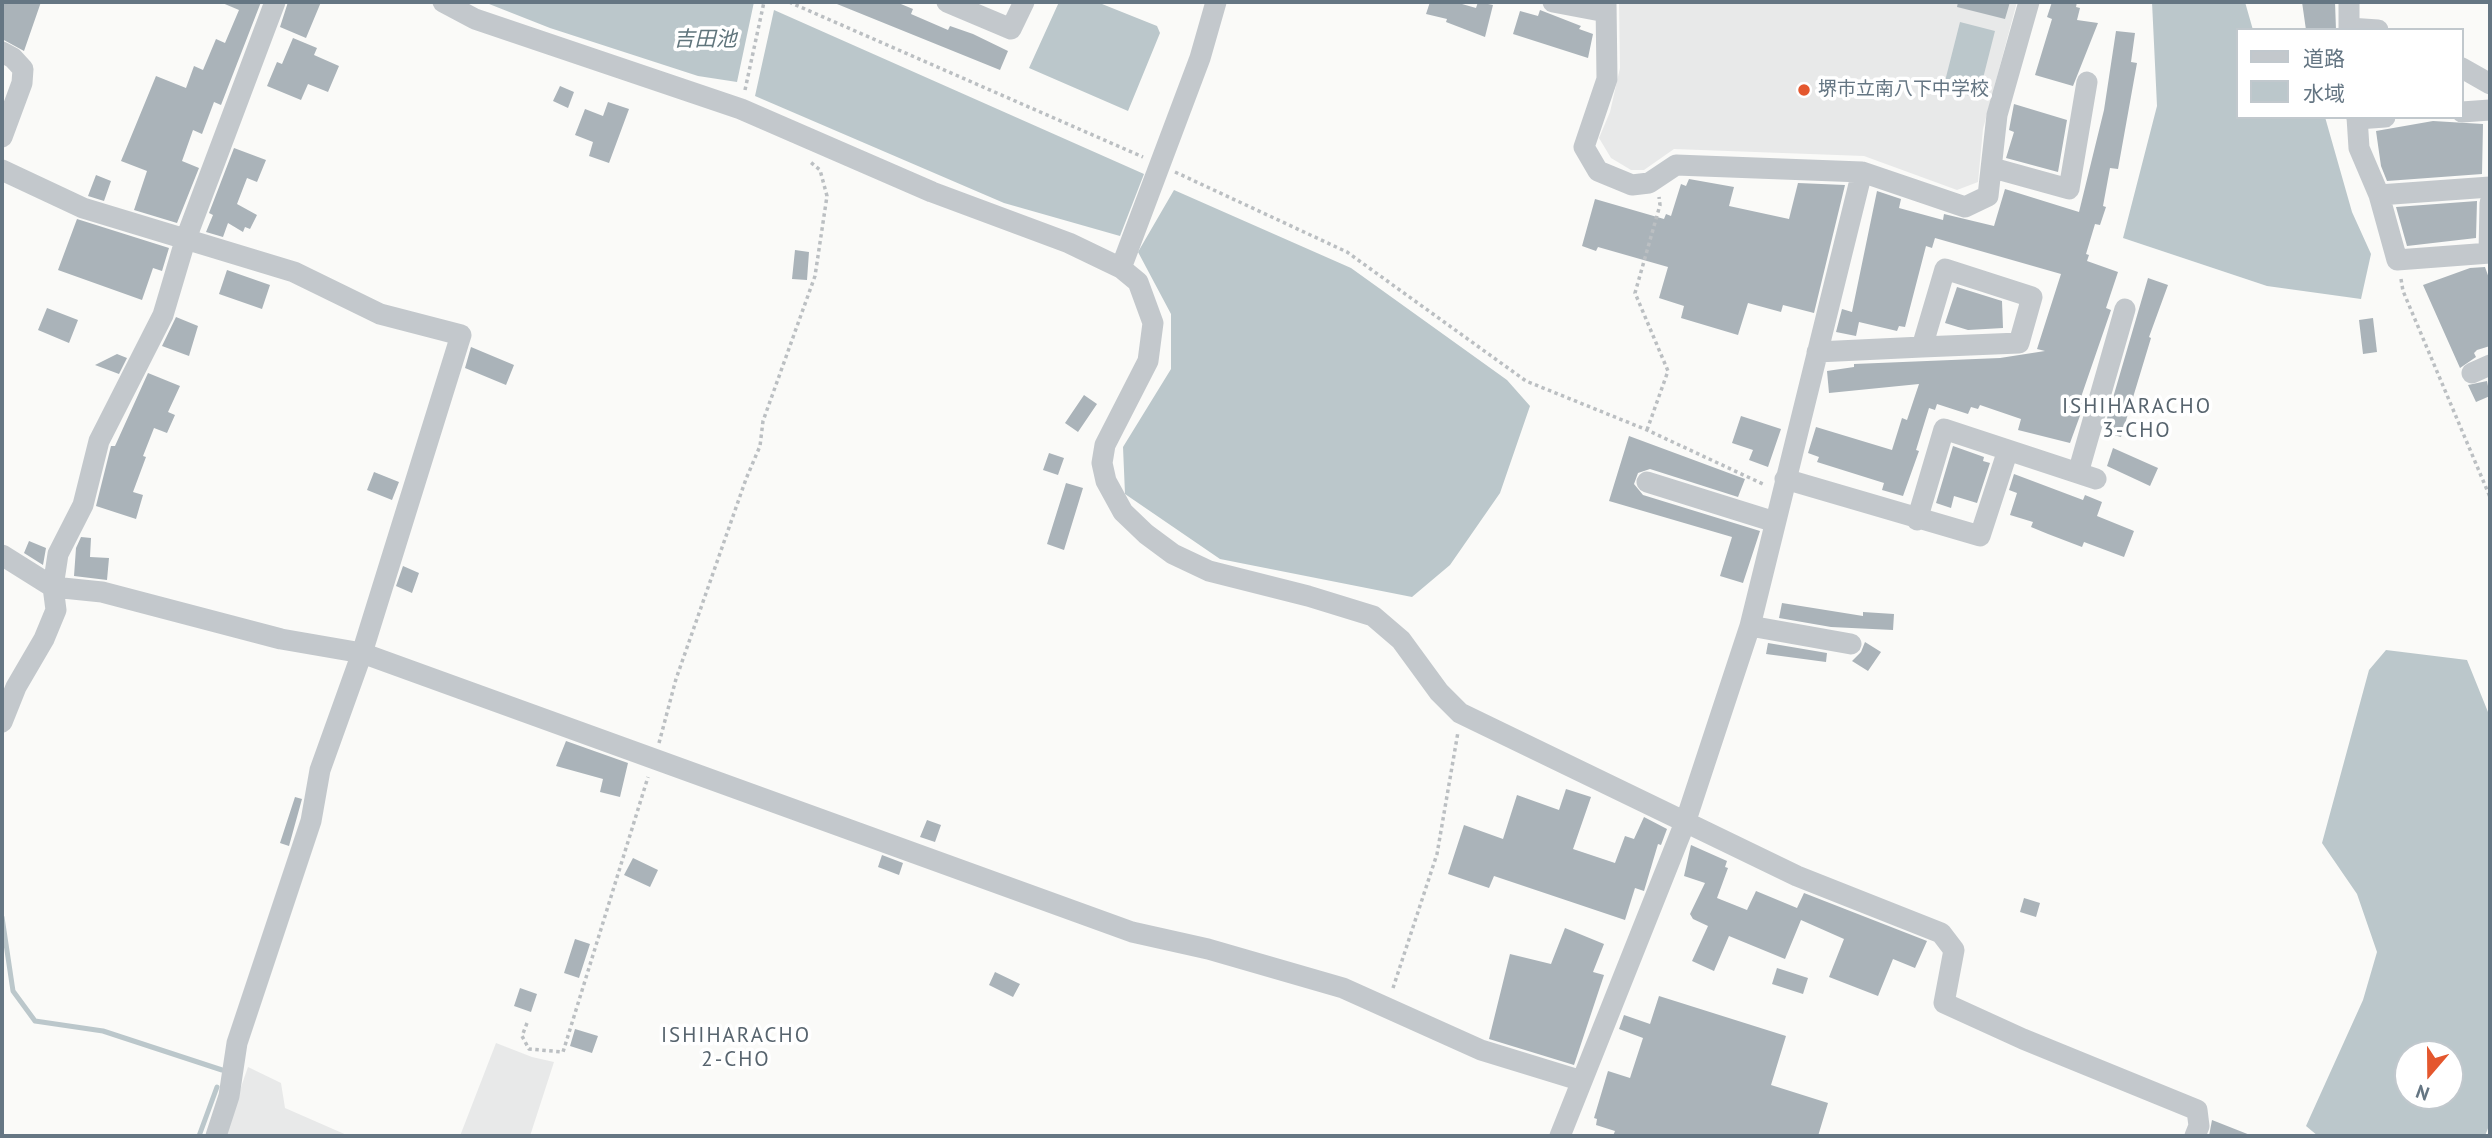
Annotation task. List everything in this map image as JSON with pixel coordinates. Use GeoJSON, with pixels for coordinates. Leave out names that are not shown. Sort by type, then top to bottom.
{"type":"FeatureCollection","features":[{"type":"Feature","properties":{"kind":"street"},"geometry":{"type":"LineString","coordinates":[[2,722],[16,687],[44,639],[56,610],[53,587],[58,554],[83,505],[99,441],[163,315],[185,241],[275,2]]}},
{"type":"Feature","properties":{"kind":"street"},"geometry":{"type":"LineString","coordinates":[[443,2],[475,19],[741,109],[932,192],[1069,243],[1121,268],[1138,282],[1153,323],[1147,361],[1105,445],[1102,463],[1106,481],[1123,512],[1172,554],[1209,571],[1373,616],[1401,639],[1439,692],[1460,713],[1797,876],[1941,933],[1954,950],[1944,1003],[2023,1039],[2197,1110],[2199,1126],[2195,1136]]}},
{"type":"Feature","properties":{"kind":"street"},"geometry":{"type":"LineString","coordinates":[[947,2],[1011,29],[1024,2]]}},
{"type":"Feature","properties":{"kind":"street"},"geometry":{"type":"LineString","coordinates":[[1121,268],[1200,58],[1216,2]]}},
{"type":"Feature","properties":{"kind":"street"},"geometry":{"type":"LineString","coordinates":[[1553,2],[1606,7],[1607,79],[1584,147],[1598,171],[1632,185],[1649,183],[1676,165],[1862,172],[1965,207],[1988,196],[1997,115],[2029,2]]}},
{"type":"Feature","properties":{"kind":"street"},"geometry":{"type":"LineString","coordinates":[[2349,2],[2349,28]]}},
{"type":"Feature","properties":{"kind":"street"},"geometry":{"type":"LineString","coordinates":[[2,52],[13,58],[23,69],[22,83],[2,137]]}},
{"type":"Feature","properties":{"kind":"street"},"geometry":{"type":"LineString","coordinates":[[2464,69],[2489,82]]}},
{"type":"Feature","properties":{"kind":"street"},"geometry":{"type":"LineString","coordinates":[[1993,167],[2069,189],[2087,82]]}},
{"type":"Feature","properties":{"kind":"street"},"geometry":{"type":"LineString","coordinates":[[2464,112],[2490,110]]}},
{"type":"Feature","properties":{"kind":"street"},"geometry":{"type":"LineString","coordinates":[[2357,119],[2360,148],[2379,195],[2397,260],[2490,253],[2490,203]]}},
{"type":"Feature","properties":{"kind":"street"},"geometry":{"type":"LineString","coordinates":[[2,170],[83,208],[294,272],[380,314],[461,335],[362,653],[320,770],[311,821],[237,1043],[229,1096],[216,1136]]}},
{"type":"Feature","properties":{"kind":"street"},"geometry":{"type":"LineString","coordinates":[[1560,1136],[1686,820],[1750,626],[1862,172]]}},
{"type":"Feature","properties":{"kind":"street"},"geometry":{"type":"LineString","coordinates":[[2379,195],[2490,187]]}},
{"type":"Feature","properties":{"kind":"street"},"geometry":{"type":"LineString","coordinates":[[1817,352],[2020,343],[2032,297],[1945,269],[1922,347]]}},
{"type":"Feature","properties":{"kind":"street"},"geometry":{"type":"LineString","coordinates":[[1917,520],[1944,429],[2087,476],[2125,309]]}},
{"type":"Feature","properties":{"kind":"street"},"geometry":{"type":"LineString","coordinates":[[1783,486],[1980,536],[2008,450]]}},
{"type":"Feature","properties":{"kind":"street"},"geometry":{"type":"LineString","coordinates":[[1647,482],[1775,522]]}},
{"type":"Feature","properties":{"kind":"street"},"geometry":{"type":"LineString","coordinates":[[2,555],[53,587],[102,592],[281,639],[362,653],[1132,932],[1208,949],[1331,984],[1480,1050],[1582,1082]]}},
{"type":"Feature","properties":{"kind":"street"},"geometry":{"type":"LineString","coordinates":[[1750,626],[1851,644]]}},
{"type":"Feature","properties":{"kind":"path"},"geometry":{"type":"LineString","coordinates":[[741,109],[764,2]]}},
{"type":"Feature","properties":{"kind":"path"},"geometry":{"type":"LineString","coordinates":[[789,2],[1159,164],[1347,252],[1526,382],[1783,486]]}},
{"type":"Feature","properties":{"kind":"path"},"geometry":{"type":"LineString","coordinates":[[1647,430],[1668,371],[1635,293],[1660,205],[1656,178]]}},
{"type":"Feature","properties":{"kind":"path"},"geometry":{"type":"LineString","coordinates":[[527,1023],[522,1036],[529,1049],[562,1052],[654,760],[676,679],[760,446],[763,421],[815,276],[827,196]]}},
{"type":"Feature","properties":{"kind":"path"},"geometry":{"type":"LineString","coordinates":[[2397,260],[2403,291],[2490,497]]}},
{"type":"Feature","properties":{"kind":"path"},"geometry":{"type":"LineString","coordinates":[[1387,1007],[1437,854],[1460,713]]}},
{"type":"Feature","properties":{"kind":"shaded area","name":"堺市立南八下中学校"},"geometry":{"type":"Polygon","coordinates":[[[1619,2],[2017,2],[1983,129],[1978,182],[1957,190],[1864,156],[1674,149],[1644,170],[1631,170],[1611,158],[1599,138],[1610,112],[1620,68],[1619,2]]]}},
{"type":"Feature","properties":{"kind":"shaded area"},"geometry":{"type":"Polygon","coordinates":[[[496,1043],[554,1062],[530,1136],[460,1136],[496,1043]]]}},
{"type":"Feature","properties":{"kind":"shaded area"},"geometry":{"type":"Polygon","coordinates":[[[248,1067],[281,1083],[285,1108],[349,1136],[224,1136],[248,1067]]]}},
{"type":"Feature","properties":{"kind":"water","name":"吉田池"},"geometry":{"type":"Polygon","coordinates":[[[484,2],[754,2],[737,82],[698,76],[550,28],[484,2]]]}},
{"type":"Feature","properties":{"kind":"water"},"geometry":{"type":"Polygon","coordinates":[[[1059,2],[1097,2],[1157,26],[1160,33],[1128,111],[1029,68],[1059,2]]]}},
{"type":"Feature","properties":{"kind":"water"},"geometry":{"type":"Polygon","coordinates":[[[2152,2],[2245,2],[2252,28],[2236,28],[2236,119],[2326,119],[2352,212],[2371,254],[2361,299],[2267,286],[2123,238],[2157,106],[2152,2]]]}},
{"type":"Feature","properties":{"kind":"water"},"geometry":{"type":"Polygon","coordinates":[[[774,10],[1144,174],[1120,236],[1004,203],[755,96],[774,10]]]}},
{"type":"Feature","properties":{"kind":"water"},"geometry":{"type":"Polygon","coordinates":[[[1960,22],[1995,31],[1978,98],[1943,89],[1960,22]]]}},
{"type":"Feature","properties":{"kind":"water"},"geometry":{"type":"Polygon","coordinates":[[[1174,190],[1351,268],[1507,380],[1530,406],[1500,493],[1450,565],[1412,597],[1220,559],[1125,494],[1123,447],[1171,369],[1171,314],[1138,252],[1174,190]]]}},
{"type":"Feature","properties":{"kind":"water"},"geometry":{"type":"Polygon","coordinates":[[[2386,650],[2467,660],[2490,717],[2490,1123],[2485,1136],[2318,1136],[2306,1126],[2363,1000],[2377,952],[2357,894],[2322,843],[2369,670],[2386,650]]]}},
{"type":"Feature","properties":{"kind":"building"},"geometry":{"type":"Polygon","coordinates":[[[2,2],[41,2],[24,51],[2,39],[2,2]]]}},
{"type":"Feature","properties":{"kind":"building"},"geometry":{"type":"Polygon","coordinates":[[[220,2],[261,2],[221,105],[214,102],[202,134],[193,130],[182,161],[199,168],[177,223],[134,210],[147,171],[121,161],[156,76],[186,88],[194,66],[203,70],[216,39],[225,43],[239,10],[220,2]]]}},
{"type":"Feature","properties":{"kind":"building"},"geometry":{"type":"Polygon","coordinates":[[[288,2],[321,2],[306,38],[280,27],[288,2]]]}},
{"type":"Feature","properties":{"kind":"building"},"geometry":{"type":"Polygon","coordinates":[[[832,2],[896,2],[913,9],[911,14],[948,30],[950,26],[973,34],[1008,51],[1000,70],[832,2]]]}},
{"type":"Feature","properties":{"kind":"building"},"geometry":{"type":"Polygon","coordinates":[[[1430,2],[1455,2],[1476,8],[1478,2],[1493,5],[1485,37],[1446,22],[1447,19],[1426,14],[1430,2]]]}},
{"type":"Feature","properties":{"kind":"building"},"geometry":{"type":"Polygon","coordinates":[[[1958,2],[2010,2],[2005,19],[1957,7],[1958,2]]]}},
{"type":"Feature","properties":{"kind":"building"},"geometry":{"type":"Polygon","coordinates":[[[2052,2],[2077,2],[2076,7],[2080,8],[2077,20],[2098,23],[2073,86],[2035,75],[2052,19],[2047,17],[2052,2]]]}},
{"type":"Feature","properties":{"kind":"building"},"geometry":{"type":"Polygon","coordinates":[[[2302,2],[2335,2],[2336,28],[2306,28],[2302,2]]]}},
{"type":"Feature","properties":{"kind":"building"},"geometry":{"type":"Polygon","coordinates":[[[1540,10],[1581,26],[1579,29],[1593,34],[1588,58],[1513,34],[1520,11],[1538,16],[1540,10]]]}},
{"type":"Feature","properties":{"kind":"building"},"geometry":{"type":"Polygon","coordinates":[[[2116,31],[2135,33],[2131,62],[2137,63],[2118,169],[2110,168],[2103,206],[2106,207],[2100,225],[2095,224],[2086,254],[2089,255],[2087,261],[2118,272],[2106,308],[2111,310],[2080,400],[2085,402],[2070,443],[2018,430],[2021,419],[1980,405],[1978,409],[1971,407],[1968,414],[1937,404],[1935,410],[1929,408],[1916,450],[1919,451],[1903,496],[1882,490],[1884,483],[1817,462],[1819,457],[1808,453],[1816,427],[1892,450],[1902,418],[1907,420],[1919,384],[1829,393],[1827,371],[1854,367],[1854,364],[2000,358],[2045,351],[2037,349],[2061,274],[1935,238],[1932,248],[1926,246],[1905,327],[1899,326],[1897,331],[1859,322],[1856,336],[1836,332],[1842,309],[1852,312],[1877,191],[1901,199],[1899,208],[1943,220],[1944,214],[1994,226],[2005,189],[2079,212],[2104,110],[2116,31]]]}},
{"type":"Feature","properties":{"kind":"building"},"geometry":{"type":"Polygon","coordinates":[[[293,38],[317,48],[314,55],[339,66],[328,92],[308,84],[301,100],[267,86],[277,62],[282,64],[293,38]]]}},
{"type":"Feature","properties":{"kind":"building"},"geometry":{"type":"Polygon","coordinates":[[[560,86],[574,92],[568,108],[553,101],[560,86]]]}},
{"type":"Feature","properties":{"kind":"building"},"geometry":{"type":"Polygon","coordinates":[[[608,102],[629,109],[609,163],[589,156],[593,142],[575,135],[585,109],[603,116],[608,102]]]}},
{"type":"Feature","properties":{"kind":"building"},"geometry":{"type":"Polygon","coordinates":[[[2014,104],[2067,120],[2058,172],[2006,158],[2014,132],[2009,130],[2014,104]]]}},
{"type":"Feature","properties":{"kind":"building"},"geometry":{"type":"Polygon","coordinates":[[[2433,121],[2483,124],[2482,174],[2387,181],[2381,166],[2376,131],[2433,121]]]}},
{"type":"Feature","properties":{"kind":"building"},"geometry":{"type":"Polygon","coordinates":[[[234,148],[266,160],[257,182],[247,178],[237,204],[257,215],[250,229],[245,227],[243,232],[228,223],[223,237],[206,232],[213,215],[209,213],[234,148]]]}},
{"type":"Feature","properties":{"kind":"building"},"geometry":{"type":"Polygon","coordinates":[[[96,175],[111,181],[104,201],[88,196],[96,175]]]}},
{"type":"Feature","properties":{"kind":"building"},"geometry":{"type":"Polygon","coordinates":[[[1689,179],[1734,187],[1729,206],[1789,219],[1798,183],[1845,185],[1814,313],[1783,305],[1781,312],[1748,303],[1738,335],[1681,318],[1684,306],[1659,298],[1668,267],[1598,247],[1596,251],[1582,246],[1595,199],[1664,219],[1666,214],[1671,216],[1681,184],[1686,186],[1689,179]]]}},
{"type":"Feature","properties":{"kind":"building"},"geometry":{"type":"Polygon","coordinates":[[[2477,201],[2476,238],[2407,246],[2396,207],[2477,201]]]}},
{"type":"Feature","properties":{"kind":"building"},"geometry":{"type":"Polygon","coordinates":[[[77,219],[169,248],[162,271],[153,268],[142,300],[58,270],[77,219]]]}},
{"type":"Feature","properties":{"kind":"building"},"geometry":{"type":"Polygon","coordinates":[[[795,250],[809,252],[807,280],[792,279],[795,250]]]}},
{"type":"Feature","properties":{"kind":"building"},"geometry":{"type":"Polygon","coordinates":[[[2485,267],[2490,281],[2490,346],[2477,350],[2474,353],[2476,357],[2460,368],[2423,285],[2470,268],[2485,267]]]}},
{"type":"Feature","properties":{"kind":"building"},"geometry":{"type":"Polygon","coordinates":[[[227,270],[270,285],[262,309],[219,294],[227,270]]]}},
{"type":"Feature","properties":{"kind":"building"},"geometry":{"type":"Polygon","coordinates":[[[2148,278],[2168,285],[2149,337],[2151,338],[2121,437],[2103,432],[2148,278]]]}},
{"type":"Feature","properties":{"kind":"building"},"geometry":{"type":"Polygon","coordinates":[[[1957,287],[2002,301],[2003,328],[1968,330],[1945,323],[1957,287]]]}},
{"type":"Feature","properties":{"kind":"building"},"geometry":{"type":"Polygon","coordinates":[[[47,308],[78,320],[69,343],[38,330],[47,308]]]}},
{"type":"Feature","properties":{"kind":"building"},"geometry":{"type":"Polygon","coordinates":[[[176,317],[198,326],[189,356],[162,346],[176,317]]]}},
{"type":"Feature","properties":{"kind":"building"},"geometry":{"type":"Polygon","coordinates":[[[2373,318],[2377,352],[2363,354],[2359,320],[2373,318]]]}},
{"type":"Feature","properties":{"kind":"building"},"geometry":{"type":"Polygon","coordinates":[[[471,347],[514,365],[506,385],[465,368],[471,347]]]}},
{"type":"Feature","properties":{"kind":"building"},"geometry":{"type":"Polygon","coordinates":[[[117,354],[127,358],[119,374],[95,365],[117,354]]]}},
{"type":"Feature","properties":{"kind":"building"},"geometry":{"type":"Polygon","coordinates":[[[148,373],[180,386],[168,412],[175,415],[167,433],[154,428],[143,456],[146,457],[133,492],[143,495],[136,519],[96,506],[111,446],[115,446],[148,373]]]}},
{"type":"Feature","properties":{"kind":"building"},"geometry":{"type":"Polygon","coordinates":[[[2487,381],[2490,396],[2476,402],[2468,385],[2487,381]]]}},
{"type":"Feature","properties":{"kind":"building"},"geometry":{"type":"Polygon","coordinates":[[[1084,395],[1097,404],[1078,432],[1065,423],[1084,395]]]}},
{"type":"Feature","properties":{"kind":"building"},"geometry":{"type":"Polygon","coordinates":[[[1741,416],[1781,429],[1768,467],[1749,460],[1753,450],[1732,443],[1741,416]]]}},
{"type":"Feature","properties":{"kind":"building"},"geometry":{"type":"Polygon","coordinates":[[[1629,436],[1745,479],[1738,497],[1650,469],[1638,473],[1634,484],[1643,495],[1760,531],[1743,583],[1720,576],[1732,537],[1609,501],[1629,436]]]}},
{"type":"Feature","properties":{"kind":"building"},"geometry":{"type":"Polygon","coordinates":[[[1953,446],[1984,457],[1983,461],[1990,463],[1977,503],[1954,496],[1951,508],[1936,503],[1953,446]]]}},
{"type":"Feature","properties":{"kind":"building"},"geometry":{"type":"Polygon","coordinates":[[[2113,448],[2158,468],[2150,486],[2107,466],[2113,448]]]}},
{"type":"Feature","properties":{"kind":"building"},"geometry":{"type":"Polygon","coordinates":[[[1049,453],[1064,458],[1058,475],[1043,470],[1049,453]]]}},
{"type":"Feature","properties":{"kind":"building"},"geometry":{"type":"Polygon","coordinates":[[[374,472],[399,482],[392,500],[367,490],[374,472]]]}},
{"type":"Feature","properties":{"kind":"building"},"geometry":{"type":"Polygon","coordinates":[[[2014,474],[2083,500],[2085,495],[2102,502],[2097,516],[2134,531],[2124,557],[2084,542],[2082,547],[2031,527],[2033,522],[2010,515],[2017,493],[2009,490],[2014,474]]]}},
{"type":"Feature","properties":{"kind":"building"},"geometry":{"type":"Polygon","coordinates":[[[1066,483],[1083,488],[1064,550],[1047,544],[1066,483]]]}},
{"type":"Feature","properties":{"kind":"building"},"geometry":{"type":"Polygon","coordinates":[[[81,537],[91,538],[90,557],[109,558],[107,580],[74,576],[76,548],[81,537]]]}},
{"type":"Feature","properties":{"kind":"building"},"geometry":{"type":"Polygon","coordinates":[[[29,541],[46,548],[43,565],[24,553],[29,541]]]}},
{"type":"Feature","properties":{"kind":"building"},"geometry":{"type":"Polygon","coordinates":[[[403,566],[419,573],[412,593],[396,586],[403,566]]]}},
{"type":"Feature","properties":{"kind":"building"},"geometry":{"type":"Polygon","coordinates":[[[1782,603],[1863,616],[1863,612],[1894,614],[1893,630],[1831,627],[1779,618],[1782,603]]]}},
{"type":"Feature","properties":{"kind":"building"},"geometry":{"type":"Polygon","coordinates":[[[1865,642],[1881,652],[1868,671],[1852,661],[1861,652],[1865,642]]]}},
{"type":"Feature","properties":{"kind":"building"},"geometry":{"type":"Polygon","coordinates":[[[1768,643],[1827,653],[1826,662],[1766,654],[1768,643]]]}},
{"type":"Feature","properties":{"kind":"building"},"geometry":{"type":"Polygon","coordinates":[[[566,741],[628,763],[620,797],[600,792],[603,779],[556,766],[566,741]]]}},
{"type":"Feature","properties":{"kind":"building"},"geometry":{"type":"Polygon","coordinates":[[[1566,789],[1591,797],[1573,849],[1615,863],[1625,836],[1634,839],[1644,817],[1667,829],[1661,845],[1658,844],[1644,891],[1635,888],[1625,920],[1494,876],[1489,888],[1448,874],[1464,825],[1503,839],[1517,795],[1559,810],[1566,789]]]}},
{"type":"Feature","properties":{"kind":"building"},"geometry":{"type":"Polygon","coordinates":[[[295,797],[302,799],[289,846],[280,843],[295,797]]]}},
{"type":"Feature","properties":{"kind":"building"},"geometry":{"type":"Polygon","coordinates":[[[927,820],[941,825],[935,842],[920,837],[927,820]]]}},
{"type":"Feature","properties":{"kind":"building"},"geometry":{"type":"Polygon","coordinates":[[[1691,845],[1727,861],[1725,867],[1728,868],[1717,898],[1747,910],[1756,891],[1797,908],[1804,893],[1927,941],[1915,968],[1893,959],[1878,996],[1829,977],[1844,939],[1801,920],[1785,959],[1729,936],[1714,971],[1692,961],[1708,926],[1693,919],[1690,914],[1705,883],[1684,876],[1691,845]]]}},
{"type":"Feature","properties":{"kind":"building"},"geometry":{"type":"Polygon","coordinates":[[[882,855],[903,863],[899,875],[878,867],[882,855]]]}},
{"type":"Feature","properties":{"kind":"building"},"geometry":{"type":"Polygon","coordinates":[[[633,858],[658,870],[650,887],[624,875],[633,858]]]}},
{"type":"Feature","properties":{"kind":"building"},"geometry":{"type":"Polygon","coordinates":[[[2024,898],[2040,903],[2036,917],[2020,912],[2024,898]]]}},
{"type":"Feature","properties":{"kind":"building"},"geometry":{"type":"Polygon","coordinates":[[[1565,928],[1604,944],[1593,972],[1604,975],[1574,1065],[1489,1039],[1510,954],[1551,964],[1565,928]]]}},
{"type":"Feature","properties":{"kind":"building"},"geometry":{"type":"Polygon","coordinates":[[[575,939],[590,944],[579,978],[564,973],[575,939]]]}},
{"type":"Feature","properties":{"kind":"building"},"geometry":{"type":"Polygon","coordinates":[[[1777,968],[1808,978],[1803,994],[1772,984],[1777,968]]]}},
{"type":"Feature","properties":{"kind":"building"},"geometry":{"type":"Polygon","coordinates":[[[995,972],[1020,984],[1013,997],[989,985],[995,972]]]}},
{"type":"Feature","properties":{"kind":"building"},"geometry":{"type":"Polygon","coordinates":[[[520,988],[537,994],[531,1012],[514,1006],[520,988]]]}},
{"type":"Feature","properties":{"kind":"building"},"geometry":{"type":"Polygon","coordinates":[[[1659,996],[1786,1036],[1771,1085],[1828,1103],[1818,1136],[1613,1136],[1615,1131],[1596,1125],[1597,1119],[1594,1118],[1608,1071],[1630,1078],[1643,1038],[1619,1029],[1624,1015],[1650,1024],[1659,996]]]}},
{"type":"Feature","properties":{"kind":"building"},"geometry":{"type":"Polygon","coordinates":[[[575,1029],[598,1036],[592,1053],[570,1046],[575,1029]]]}},
{"type":"Feature","properties":{"kind":"building"},"geometry":{"type":"Polygon","coordinates":[[[2212,1120],[2250,1135],[2250,1136],[2209,1136],[2212,1120]]]}},
{"type":"Feature","properties":{"kind":"waterway"},"geometry":{"type":"LineString","coordinates":[[2,917],[13,991],[35,1021],[103,1031],[222,1070]]}},
{"type":"Feature","properties":{"kind":"waterway"},"geometry":{"type":"LineString","coordinates":[[199,1136],[217,1087]]}},
{"type":"Feature","properties":{"kind":"place","name":"堺市立南八下中学校"},"geometry":{"type":"Point","coordinates":[1804,90]}},
{"type":"Feature","properties":{"kind":"district","name":"ISHIHARACHO 3-CHO"},"geometry":{"type":"Point","coordinates":[2137,419]}},
{"type":"Feature","properties":{"kind":"district","name":"ISHIHARACHO 2-CHO"},"geometry":{"type":"Point","coordinates":[736,1048]}}]}
